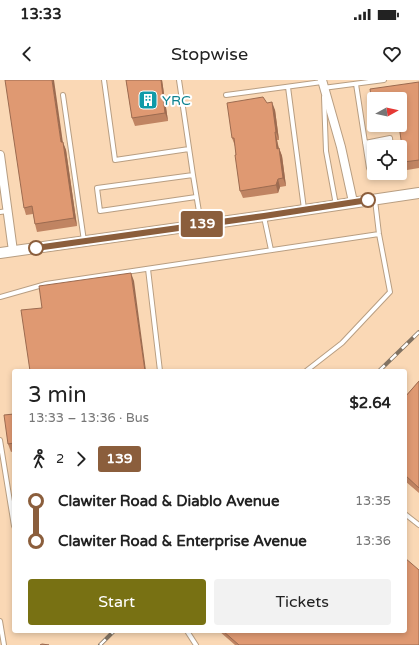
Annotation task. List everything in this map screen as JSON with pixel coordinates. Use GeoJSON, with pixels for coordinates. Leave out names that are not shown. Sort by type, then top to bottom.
{"type":"FeatureCollection","features":[{"type":"Feature","properties":{"kind":"street"},"geometry":{"type":"LineString","coordinates":[[322,83],[341,147],[353,202]]}},
{"type":"Feature","properties":{"kind":"street"},"geometry":{"type":"LineString","coordinates":[[0,155],[4,211],[13,251]]}},
{"type":"Feature","properties":{"kind":"street"},"geometry":{"type":"LineString","coordinates":[[0,253],[419,193]]}},
{"type":"Feature","properties":{"kind":"lane"},"geometry":{"type":"LineString","coordinates":[[104,80],[115,160],[189,149]]}},
{"type":"Feature","properties":{"kind":"lane"},"geometry":{"type":"LineString","coordinates":[[179,80],[201,225]]}},
{"type":"Feature","properties":{"kind":"lane"},"geometry":{"type":"LineString","coordinates":[[226,95],[322,83],[356,84],[384,80]]}},
{"type":"Feature","properties":{"kind":"lane"},"geometry":{"type":"LineString","coordinates":[[322,83],[326,151],[336,205]]}},
{"type":"Feature","properties":{"kind":"lane"},"geometry":{"type":"LineString","coordinates":[[356,84],[367,156]]}},
{"type":"Feature","properties":{"kind":"lane"},"geometry":{"type":"LineString","coordinates":[[288,87],[304,210]]}},
{"type":"Feature","properties":{"kind":"lane"},"geometry":{"type":"LineString","coordinates":[[63,95],[84,241]]}},
{"type":"Feature","properties":{"kind":"lane"},"geometry":{"type":"LineString","coordinates":[[380,140],[390,138],[390,140]]}},
{"type":"Feature","properties":{"kind":"lane"},"geometry":{"type":"LineString","coordinates":[[193,175],[97,188],[100,211],[196,197]]}},
{"type":"Feature","properties":{"kind":"lane"},"geometry":{"type":"LineString","coordinates":[[309,369],[342,343],[390,292],[379,234],[375,199]]}},
{"type":"Feature","properties":{"kind":"lane"},"geometry":{"type":"LineString","coordinates":[[264,216],[271,250]]}},
{"type":"Feature","properties":{"kind":"lane"},"geometry":{"type":"LineString","coordinates":[[0,297],[46,284],[379,234]]}},
{"type":"Feature","properties":{"kind":"lane"},"geometry":{"type":"LineString","coordinates":[[148,269],[160,369]]}},
{"type":"Feature","properties":{"kind":"lane"},"geometry":{"type":"LineString","coordinates":[[0,440],[12,514]]}},
{"type":"Feature","properties":{"kind":"lane"},"geometry":{"type":"LineString","coordinates":[[407,516],[419,525]]}},
{"type":"Feature","properties":{"kind":"lane"},"geometry":{"type":"LineString","coordinates":[[0,621],[4,645]]}},
{"type":"Feature","properties":{"kind":"lane"},"geometry":{"type":"LineString","coordinates":[[188,633],[196,645]]}},
{"type":"Feature","properties":{"kind":"shaded area"},"geometry":{"type":"Polygon","coordinates":[[[0,80],[419,80],[419,645],[0,645],[0,80]]]}},
{"type":"Feature","properties":{"kind":"building"},"geometry":{"type":"Polygon","coordinates":[[[5,80],[52,80],[74,218],[35,224],[32,206],[24,208],[5,80]]]}},
{"type":"Feature","properties":{"kind":"building","name":"YRC"},"geometry":{"type":"Polygon","coordinates":[[[126,80],[161,80],[165,113],[132,118],[126,80]]]}},
{"type":"Feature","properties":{"kind":"building"},"geometry":{"type":"Polygon","coordinates":[[[419,82],[419,160],[407,162],[407,140],[401,140],[400,132],[407,132],[407,92],[370,92],[370,89],[419,82]]]}},
{"type":"Feature","properties":{"kind":"building"},"geometry":{"type":"Polygon","coordinates":[[[263,97],[267,103],[272,102],[277,149],[279,148],[283,178],[278,179],[276,185],[240,191],[234,138],[232,138],[227,103],[263,97]]]}},
{"type":"Feature","properties":{"kind":"building"},"geometry":{"type":"Polygon","coordinates":[[[131,273],[145,369],[30,369],[21,310],[42,308],[39,286],[131,273]]]}},
{"type":"Feature","properties":{"kind":"building"},"geometry":{"type":"Polygon","coordinates":[[[419,381],[419,488],[407,477],[407,395],[419,381]]]}},
{"type":"Feature","properties":{"kind":"building"},"geometry":{"type":"Polygon","coordinates":[[[12,414],[12,443],[8,444],[4,415],[12,414]]]}},
{"type":"Feature","properties":{"kind":"building"},"geometry":{"type":"Polygon","coordinates":[[[407,560],[419,570],[419,645],[239,645],[225,633],[407,633],[407,560]]]}},
{"type":"Feature","properties":{"kind":"railway"},"geometry":{"type":"LineString","coordinates":[[381,369],[419,332]]}},
{"type":"Feature","properties":{"kind":"railway"},"geometry":{"type":"LineString","coordinates":[[100,645],[112,633]]}},
{"type":"Feature","properties":{"kind":"bus line","name":"139"},"geometry":{"type":"LineString","coordinates":[[36,248],[368,200]]}},
{"type":"Feature","properties":{"kind":"place","name":"YRC"},"geometry":{"type":"Point","coordinates":[148,100]}}]}
